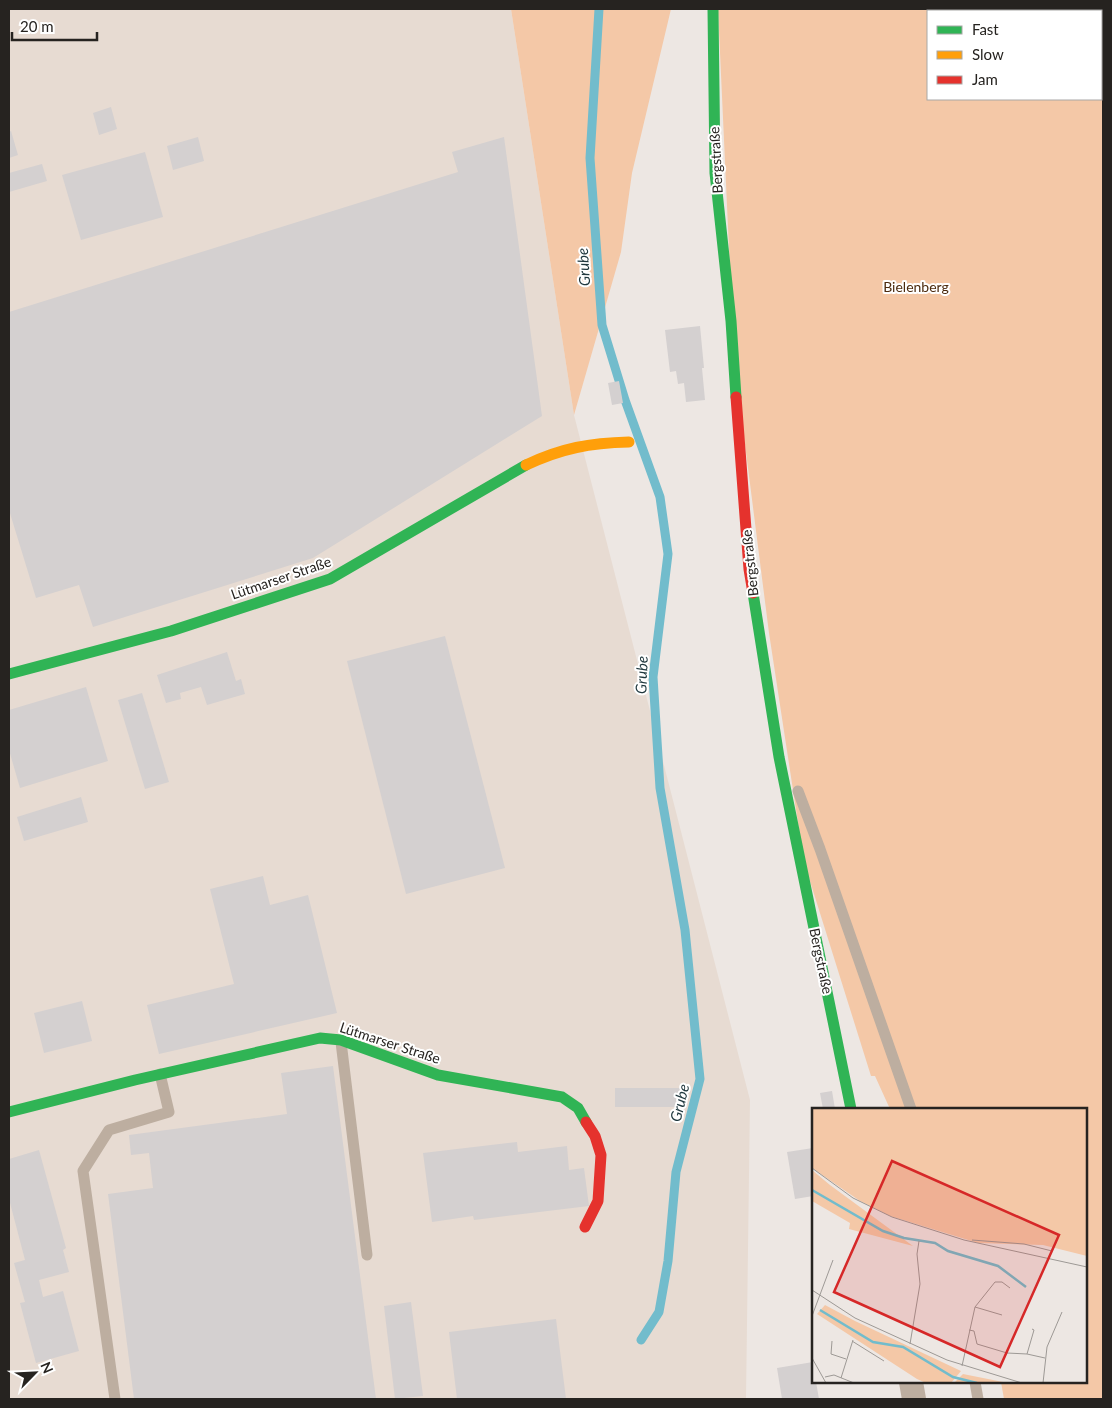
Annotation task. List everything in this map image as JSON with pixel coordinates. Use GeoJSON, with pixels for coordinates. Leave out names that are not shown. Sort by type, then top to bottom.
{"type":"FeatureCollection","features":[{"type":"Feature","properties":{"kind":"street","name":"Bergstraße"},"geometry":{"type":"LineString","coordinates":[[713,9],[715,173],[731,321],[749,569],[779,757],[851,1108]]}},
{"type":"Feature","properties":{"kind":"street","name":"Lütmarser Straße"},"geometry":{"type":"LineString","coordinates":[[9,674],[171,631],[330,579],[528,464],[570,448],[599,443],[629,442]]}},
{"type":"Feature","properties":{"kind":"street","name":"Lütmarser Straße"},"geometry":{"type":"LineString","coordinates":[[9,1112],[160,1074],[320,1038],[341,1040],[438,1075],[562,1097],[578,1108],[595,1136],[601,1155],[598,1202],[585,1227]]}},
{"type":"Feature","properties":{"kind":"street"},"geometry":{"type":"LineString","coordinates":[[911,1383],[914,1399]]}},
{"type":"Feature","properties":{"kind":"lane"},"geometry":{"type":"LineString","coordinates":[[779,757],[792,777],[820,849],[911,1108]]}},
{"type":"Feature","properties":{"kind":"lane"},"geometry":{"type":"LineString","coordinates":[[341,1040],[367,1255]]}},
{"type":"Feature","properties":{"kind":"lane"},"geometry":{"type":"LineString","coordinates":[[116,1399],[83,1171],[109,1130],[169,1112],[160,1074]]}},
{"type":"Feature","properties":{"kind":"lane"},"geometry":{"type":"LineString","coordinates":[[975,1383],[978,1399]]}},
{"type":"Feature","properties":{"kind":"shaded area"},"geometry":{"type":"Polygon","coordinates":[[[9,9],[511,9],[574,415],[750,1100],[746,1399],[9,1399],[9,9]]]}},
{"type":"Feature","properties":{"kind":"green space"},"geometry":{"type":"Polygon","coordinates":[[[511,9],[671,9],[632,173],[621,252],[574,415],[511,9]]]}},
{"type":"Feature","properties":{"kind":"green space","name":"Bielenberg"},"geometry":{"type":"Polygon","coordinates":[[[718,9],[1103,9],[1103,1399],[1004,1399],[1001,1383],[1087,1383],[1087,1108],[890,1108],[875,1076],[871,1076],[804,862],[769,633],[734,358],[718,9]]]}},
{"type":"Feature","properties":{"kind":"building"},"geometry":{"type":"Polygon","coordinates":[[[111,107],[117,129],[99,135],[93,113],[111,107]]]}},
{"type":"Feature","properties":{"kind":"building"},"geometry":{"type":"Polygon","coordinates":[[[11,131],[18,155],[9,158],[9,132],[11,131]]]}},
{"type":"Feature","properties":{"kind":"building"},"geometry":{"type":"Polygon","coordinates":[[[198,137],[204,161],[173,170],[167,146],[198,137]]]}},
{"type":"Feature","properties":{"kind":"building"},"geometry":{"type":"Polygon","coordinates":[[[504,137],[542,416],[313,558],[93,627],[79,585],[36,598],[9,510],[9,312],[458,172],[452,152],[504,137]]]}},
{"type":"Feature","properties":{"kind":"building"},"geometry":{"type":"Polygon","coordinates":[[[145,152],[163,217],[81,240],[62,175],[145,152]]]}},
{"type":"Feature","properties":{"kind":"building"},"geometry":{"type":"Polygon","coordinates":[[[42,164],[47,181],[9,192],[9,173],[42,164]]]}},
{"type":"Feature","properties":{"kind":"building"},"geometry":{"type":"Polygon","coordinates":[[[700,326],[705,400],[686,402],[684,383],[678,384],[676,371],[670,372],[665,330],[700,326]]]}},
{"type":"Feature","properties":{"kind":"building"},"geometry":{"type":"Polygon","coordinates":[[[619,381],[623,403],[612,405],[608,383],[619,381]]]}},
{"type":"Feature","properties":{"kind":"building"},"geometry":{"type":"Polygon","coordinates":[[[445,636],[505,868],[406,894],[347,661],[445,636]]]}},
{"type":"Feature","properties":{"kind":"building"},"geometry":{"type":"Polygon","coordinates":[[[227,652],[236,681],[241,679],[245,694],[207,705],[201,687],[180,693],[181,699],[166,703],[157,675],[227,652]]]}},
{"type":"Feature","properties":{"kind":"building"},"geometry":{"type":"Polygon","coordinates":[[[86,687],[108,761],[20,788],[9,750],[9,710],[86,687]]]}},
{"type":"Feature","properties":{"kind":"building"},"geometry":{"type":"Polygon","coordinates":[[[142,693],[169,782],[145,789],[118,700],[142,693]]]}},
{"type":"Feature","properties":{"kind":"building"},"geometry":{"type":"Polygon","coordinates":[[[81,797],[88,822],[24,841],[17,817],[81,797]]]}},
{"type":"Feature","properties":{"kind":"building"},"geometry":{"type":"Polygon","coordinates":[[[263,876],[270,905],[308,895],[337,1013],[159,1054],[147,1005],[234,984],[210,889],[263,876]]]}},
{"type":"Feature","properties":{"kind":"building"},"geometry":{"type":"Polygon","coordinates":[[[82,1001],[92,1041],[44,1053],[34,1013],[82,1001]]]}},
{"type":"Feature","properties":{"kind":"building"},"geometry":{"type":"Polygon","coordinates":[[[333,1066],[376,1399],[134,1399],[108,1194],[153,1188],[149,1153],[131,1155],[129,1135],[287,1114],[281,1073],[333,1066]]]}},
{"type":"Feature","properties":{"kind":"building"},"geometry":{"type":"Polygon","coordinates":[[[615,1088],[681,1088],[680,1107],[615,1107],[615,1088]]]}},
{"type":"Feature","properties":{"kind":"building"},"geometry":{"type":"Polygon","coordinates":[[[832,1091],[835,1108],[823,1108],[820,1093],[832,1091]]]}},
{"type":"Feature","properties":{"kind":"building"},"geometry":{"type":"Polygon","coordinates":[[[517,1142],[518,1152],[567,1146],[569,1170],[584,1168],[589,1206],[474,1220],[473,1216],[432,1222],[423,1153],[517,1142]]]}},
{"type":"Feature","properties":{"kind":"building"},"geometry":{"type":"Polygon","coordinates":[[[812,1148],[812,1196],[795,1199],[787,1152],[812,1148]]]}},
{"type":"Feature","properties":{"kind":"building"},"geometry":{"type":"Polygon","coordinates":[[[39,1150],[66,1248],[63,1250],[69,1272],[39,1280],[43,1297],[63,1291],[79,1351],[36,1363],[20,1303],[25,1302],[14,1263],[25,1260],[9,1199],[9,1159],[39,1150]]]}},
{"type":"Feature","properties":{"kind":"building"},"geometry":{"type":"Polygon","coordinates":[[[411,1302],[423,1396],[395,1399],[384,1306],[411,1302]]]}},
{"type":"Feature","properties":{"kind":"building"},"geometry":{"type":"Polygon","coordinates":[[[556,1319],[566,1399],[457,1399],[449,1332],[556,1319]]]}},
{"type":"Feature","properties":{"kind":"building"},"geometry":{"type":"Polygon","coordinates":[[[812,1362],[812,1383],[816,1383],[819,1399],[782,1399],[777,1368],[812,1362]]]}},
{"type":"Feature","properties":{"kind":"waterway","name":"Grube"},"geometry":{"type":"LineString","coordinates":[[599,9],[590,158],[602,325],[625,400],[660,497],[668,554],[653,677],[660,788],[685,930],[700,1079],[676,1172],[668,1261],[659,1312],[641,1340]]}},
{"type":"Feature","properties":{"kind":"traffic: fast"},"geometry":{"type":"LineString","coordinates":[[713,9],[715,173],[731,321],[736,397]]}},
{"type":"Feature","properties":{"kind":"traffic: fast"},"geometry":{"type":"LineString","coordinates":[[9,674],[171,631],[330,579],[526,465]]}},
{"type":"Feature","properties":{"kind":"traffic: fast"},"geometry":{"type":"LineString","coordinates":[[753,593],[779,757],[851,1108]]}},
{"type":"Feature","properties":{"kind":"traffic: fast"},"geometry":{"type":"LineString","coordinates":[[9,1112],[135,1080],[320,1038],[341,1040],[438,1075],[562,1097],[578,1108],[586,1122]]}},
{"type":"Feature","properties":{"kind":"traffic: slow"},"geometry":{"type":"LineString","coordinates":[[526,465],[552,454],[576,447],[629,442]]}},
{"type":"Feature","properties":{"kind":"traffic: jam"},"geometry":{"type":"LineString","coordinates":[[736,397],[749,569],[753,593]]}},
{"type":"Feature","properties":{"kind":"traffic: jam"},"geometry":{"type":"LineString","coordinates":[[585,1227],[598,1201],[601,1155],[595,1136],[586,1122]]}}]}
